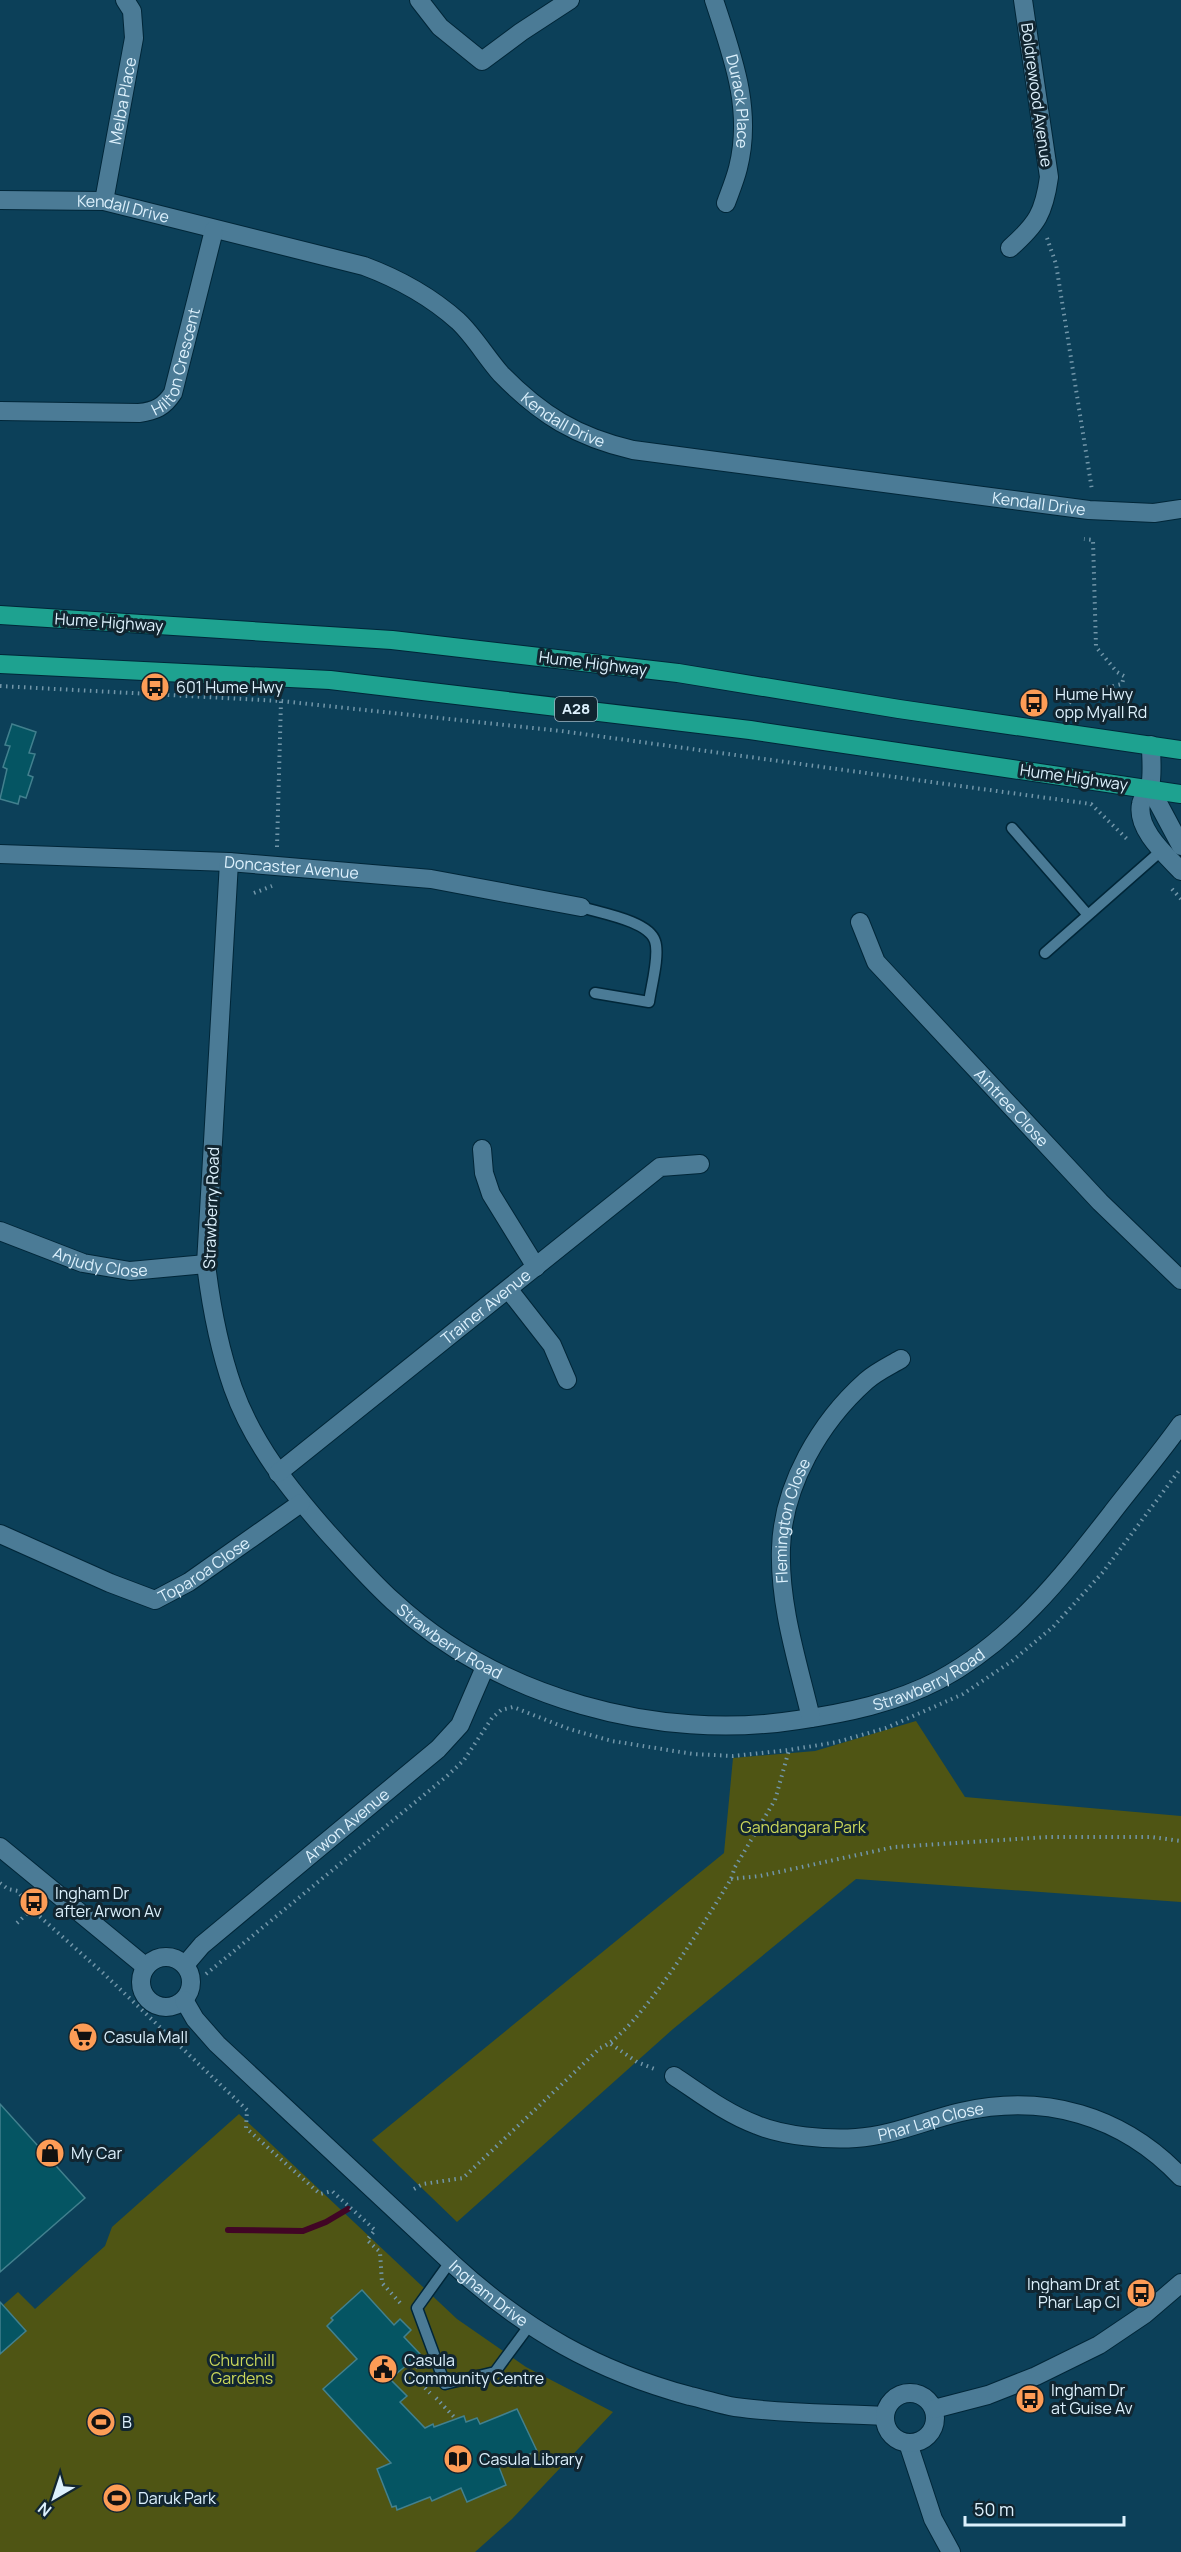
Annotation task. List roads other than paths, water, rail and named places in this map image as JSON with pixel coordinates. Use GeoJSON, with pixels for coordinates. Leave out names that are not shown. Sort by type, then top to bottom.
{"type":"FeatureCollection","features":[{"type":"Feature","properties":{"kind":"highway","name":"Hume Highway"},"geometry":{"type":"LineString","coordinates":[[0,615],[392,640],[678,673],[899,709],[1181,750]]}},
{"type":"Feature","properties":{"kind":"highway","name":"Hume Highway"},"geometry":{"type":"LineString","coordinates":[[0,664],[330,680],[750,730],[1181,794]]}},
{"type":"Feature","properties":{"kind":"street","name":"Melba Place"},"geometry":{"type":"LineString","coordinates":[[104,201],[134,38],[132,11],[125,0]]}},
{"type":"Feature","properties":{"kind":"street"},"geometry":{"type":"LineString","coordinates":[[420,0],[440,27],[482,61],[520,32],[570,0]]}},
{"type":"Feature","properties":{"kind":"street","name":"Durack Place"},"geometry":{"type":"LineString","coordinates":[[714,0],[736,65],[743,97],[744,124],[738,168],[726,203]]}},
{"type":"Feature","properties":{"kind":"street","name":"Boldrewood Avenue"},"geometry":{"type":"LineString","coordinates":[[1010,248],[1032,228],[1046,202],[1049,177],[1023,0]]}},
{"type":"Feature","properties":{"kind":"street","name":"Kendall Drive"},"geometry":{"type":"LineString","coordinates":[[0,200],[104,201],[364,266],[397,279],[431,299],[459,322],[501,373],[543,411],[571,430],[602,443],[633,450],[1089,510],[1154,513],[1181,509]]}},
{"type":"Feature","properties":{"kind":"street","name":"Hilton Crescent"},"geometry":{"type":"LineString","coordinates":[[0,411],[138,413],[153,411],[166,404],[173,393],[214,230]]}},
{"type":"Feature","properties":{"kind":"street"},"geometry":{"type":"LineString","coordinates":[[1151,745],[1150,788],[1141,804],[1144,825],[1181,871]]}},
{"type":"Feature","properties":{"kind":"street"},"geometry":{"type":"LineString","coordinates":[[1150,788],[1181,846]]}},
{"type":"Feature","properties":{"kind":"street","name":"Doncaster Avenue"},"geometry":{"type":"LineString","coordinates":[[0,854],[229,862],[431,879],[581,907]]}},
{"type":"Feature","properties":{"kind":"street","name":"Strawberry Road"},"geometry":{"type":"LineString","coordinates":[[229,862],[207,1264],[214,1319],[234,1391],[250,1426],[278,1473],[301,1503],[393,1602],[432,1633],[485,1667],[554,1696],[621,1714],[723,1727],[752,1726],[810,1718],[856,1710],[903,1697],[941,1679],[1016,1626],[1057,1583],[1180,1429]]}},
{"type":"Feature","properties":{"kind":"street","name":"Aintree Close"},"geometry":{"type":"LineString","coordinates":[[860,922],[876,962],[1100,1202],[1181,1280]]}},
{"type":"Feature","properties":{"kind":"street"},"geometry":{"type":"LineString","coordinates":[[482,1149],[484,1173],[489,1188],[536,1267]]}},
{"type":"Feature","properties":{"kind":"street","name":"Trainer Avenue"},"geometry":{"type":"LineString","coordinates":[[278,1473],[660,1167],[700,1164]]}},
{"type":"Feature","properties":{"kind":"street","name":"Anjudy Close"},"geometry":{"type":"LineString","coordinates":[[0,1231],[83,1263],[130,1271],[207,1264]]}},
{"type":"Feature","properties":{"kind":"street"},"geometry":{"type":"LineString","coordinates":[[509,1290],[552,1345],[567,1380]]}},
{"type":"Feature","properties":{"kind":"street","name":"Flemington Close"},"geometry":{"type":"LineString","coordinates":[[810,1718],[787,1617],[782,1582],[781,1546],[787,1511],[799,1475],[827,1424],[868,1379],[901,1359]]}},
{"type":"Feature","properties":{"kind":"street","name":"Toparoa Close"},"geometry":{"type":"LineString","coordinates":[[0,1534],[154,1600],[189,1582],[301,1503]]}},
{"type":"Feature","properties":{"kind":"street","name":"Arwon Avenue"},"geometry":{"type":"LineString","coordinates":[[185,1965],[202,1945],[438,1749],[460,1725],[485,1667]]}},
{"type":"Feature","properties":{"kind":"street"},"geometry":{"type":"LineString","coordinates":[[0,1846],[146,1967]]}},
{"type":"Feature","properties":{"kind":"street"},"geometry":{"type":"LineString","coordinates":[[166,1957],[180,1961],[185,1965],[192,1981],[189,1994],[179,2004],[165,2007],[148,2000],[141,1986],[146,1967],[154,1960],[166,1957]]}},
{"type":"Feature","properties":{"kind":"street","name":"Ingham Drive"},"geometry":{"type":"LineString","coordinates":[[184,2000],[195,2019],[218,2044],[483,2292],[529,2326],[610,2368],[666,2389],[732,2407],[791,2413],[885,2415]]}},
{"type":"Feature","properties":{"kind":"street","name":"Phar Lap Close"},"geometry":{"type":"LineString","coordinates":[[674,2076],[718,2105],[758,2126],[805,2136],[855,2138],[891,2133],[939,2118],[996,2105],[1029,2104],[1067,2110],[1133,2136],[1162,2157],[1181,2177]]}},
{"type":"Feature","properties":{"kind":"street"},"geometry":{"type":"LineString","coordinates":[[934,2409],[988,2395],[1036,2376],[1099,2345],[1145,2313],[1181,2283]]}},
{"type":"Feature","properties":{"kind":"street"},"geometry":{"type":"LineString","coordinates":[[903,2393],[917,2393],[924,2396],[934,2409],[935,2423],[928,2436],[908,2443],[891,2435],[886,2427],[885,2415],[890,2402],[903,2393]]}},
{"type":"Feature","properties":{"kind":"street"},"geometry":{"type":"LineString","coordinates":[[908,2443],[933,2518],[951,2552]]}},
{"type":"Feature","properties":{"kind":"lane"},"geometry":{"type":"LineString","coordinates":[[1012,828],[1088,915]]}},
{"type":"Feature","properties":{"kind":"lane"},"geometry":{"type":"LineString","coordinates":[[1045,953],[1162,850]]}},
{"type":"Feature","properties":{"kind":"lane"},"geometry":{"type":"LineString","coordinates":[[581,907],[643,927],[655,939],[656,948],[649,1002],[595,993]]}},
{"type":"Feature","properties":{"kind":"lane"},"geometry":{"type":"LineString","coordinates":[[450,2262],[417,2308],[445,2384],[495,2372],[529,2326]]}},
{"type":"Feature","properties":{"kind":"waterway"},"geometry":{"type":"LineString","coordinates":[[228,2230],[303,2231],[326,2222],[348,2209]]}},
{"type":"Feature","properties":{"kind":"place","name":"601 Hume Hwy"},"geometry":{"type":"Point","coordinates":[155,687]}},
{"type":"Feature","properties":{"kind":"place","name":"Hume Hwy opp Myall Rd"},"geometry":{"type":"Point","coordinates":[1034,703]}},
{"type":"Feature","properties":{"kind":"place","name":"Ingham Dr after Arwon Av"},"geometry":{"type":"Point","coordinates":[34,1902]}},
{"type":"Feature","properties":{"kind":"place","name":"Casula Mall"},"geometry":{"type":"Point","coordinates":[83,2037]}},
{"type":"Feature","properties":{"kind":"place","name":"My Car"},"geometry":{"type":"Point","coordinates":[50,2153]}},
{"type":"Feature","properties":{"kind":"place","name":"Ingham Dr at Phar Lap Cl"},"geometry":{"type":"Point","coordinates":[1141,2293]}},
{"type":"Feature","properties":{"kind":"place","name":"Casula Community Centre"},"geometry":{"type":"Point","coordinates":[383,2369]}},
{"type":"Feature","properties":{"kind":"place","name":"Ingham Dr at Guise Av"},"geometry":{"type":"Point","coordinates":[1030,2399]}},
{"type":"Feature","properties":{"kind":"place","name":"B"},"geometry":{"type":"Point","coordinates":[101,2422]}},
{"type":"Feature","properties":{"kind":"place","name":"Casula Library"},"geometry":{"type":"Point","coordinates":[458,2459]}},
{"type":"Feature","properties":{"kind":"place","name":"Daruk Park"},"geometry":{"type":"Point","coordinates":[117,2498]}},
{"type":"Feature","properties":{"kind":"park label","name":"Gandangara Park"},"geometry":{"type":"Point","coordinates":[803,1827]}},
{"type":"Feature","properties":{"kind":"park label","name":"Churchill Gardens"},"geometry":{"type":"Point","coordinates":[242,2369]}}]}
